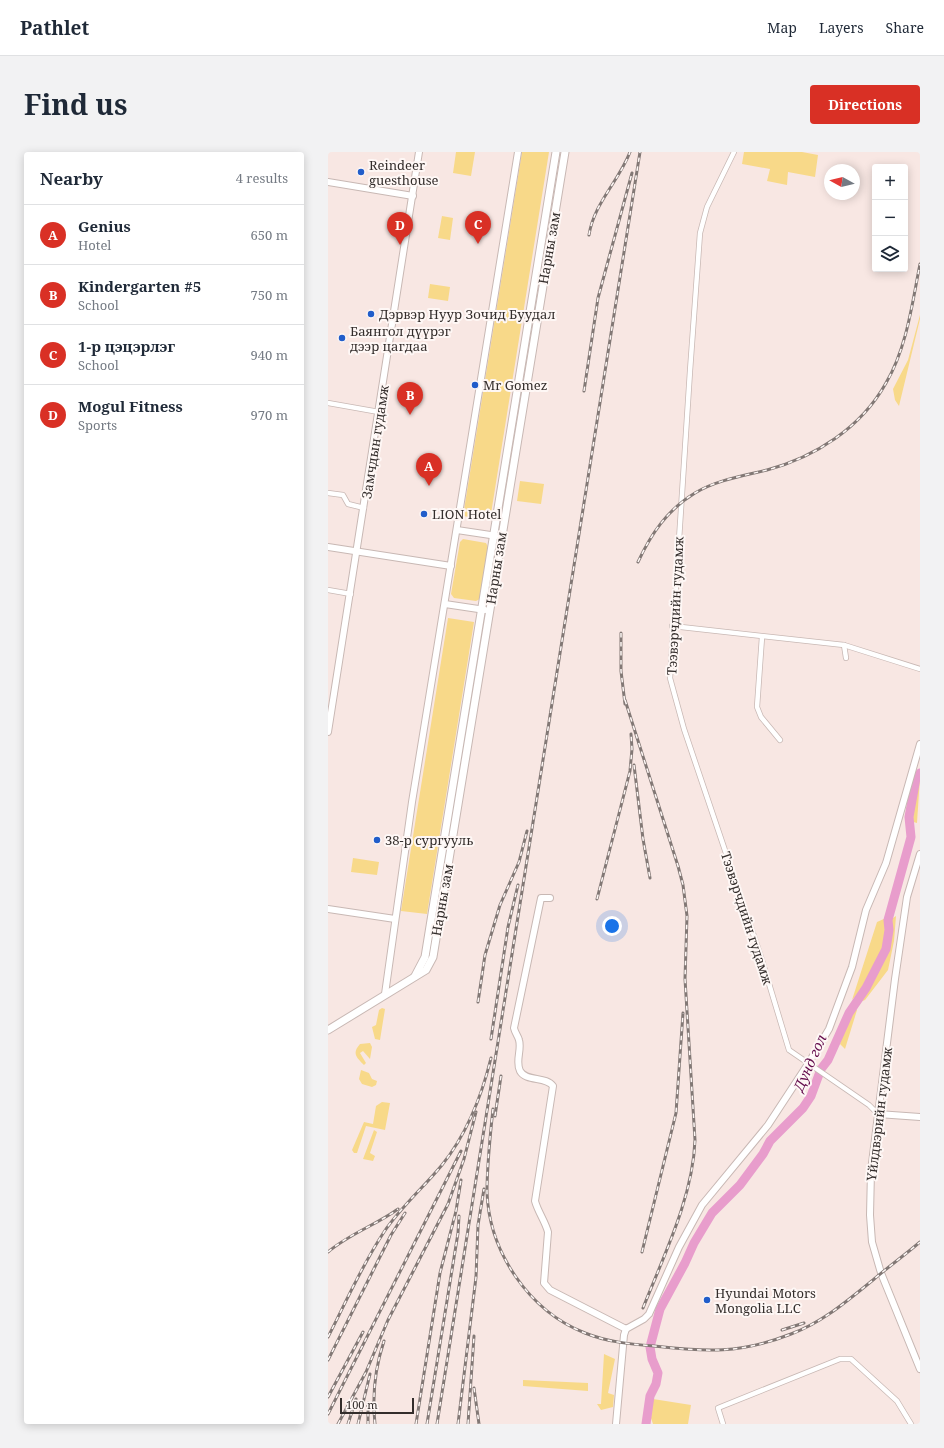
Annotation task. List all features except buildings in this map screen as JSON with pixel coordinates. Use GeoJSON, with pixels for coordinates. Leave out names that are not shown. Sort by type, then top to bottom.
{"type":"FeatureCollection","features":[{"type":"Feature","properties":{"kind":"main road","name":"Нарны зам"},"geometry":{"type":"LineString","coordinates":[[328,1030],[426,970],[433,957],[556,152]]}},
{"type":"Feature","properties":{"kind":"main road","name":"Нарны зам"},"geometry":{"type":"LineString","coordinates":[[497,536],[565,152]]}},
{"type":"Feature","properties":{"kind":"street","name":"Замчдын гудамж"},"geometry":{"type":"LineString","coordinates":[[328,732],[358,552],[419,152]]}},
{"type":"Feature","properties":{"kind":"street"},"geometry":{"type":"LineString","coordinates":[[385,994],[412,802],[518,152]]}},
{"type":"Feature","properties":{"kind":"street","name":"Тээвэрчдийн гудамж"},"geometry":{"type":"LineString","coordinates":[[734,152],[706,207],[700,233],[672,626],[670,678],[684,729],[761,957],[789,1050],[871,1107],[878,1114]]}},
{"type":"Feature","properties":{"kind":"street"},"geometry":{"type":"LineString","coordinates":[[328,182],[413,196]]}},
{"type":"Feature","properties":{"kind":"street"},"geometry":{"type":"LineString","coordinates":[[328,403],[379,412]]}},
{"type":"Feature","properties":{"kind":"street"},"geometry":{"type":"LineString","coordinates":[[328,493],[343,495],[348,504],[364,508]]}},
{"type":"Feature","properties":{"kind":"street"},"geometry":{"type":"LineString","coordinates":[[457,530],[497,536]]}},
{"type":"Feature","properties":{"kind":"street"},"geometry":{"type":"LineString","coordinates":[[328,547],[451,566]]}},
{"type":"Feature","properties":{"kind":"street"},"geometry":{"type":"LineString","coordinates":[[328,590],[351,594]]}},
{"type":"Feature","properties":{"kind":"street"},"geometry":{"type":"LineString","coordinates":[[445,604],[486,610]]}},
{"type":"Feature","properties":{"kind":"street"},"geometry":{"type":"LineString","coordinates":[[672,626],[844,645],[920,669]]}},
{"type":"Feature","properties":{"kind":"street"},"geometry":{"type":"LineString","coordinates":[[762,637],[757,707],[761,717],[780,740]]}},
{"type":"Feature","properties":{"kind":"street"},"geometry":{"type":"LineString","coordinates":[[844,645],[846,658]]}},
{"type":"Feature","properties":{"kind":"street"},"geometry":{"type":"LineString","coordinates":[[616,1424],[624,1335],[626,1330],[644,1319],[649,1314],[679,1247],[702,1205],[763,1131],[810,1066],[829,1029],[852,967],[866,910],[886,863],[920,744]]}},
{"type":"Feature","properties":{"kind":"street","name":"Yйлдвэрийн гудамж"},"geometry":{"type":"LineString","coordinates":[[920,854],[908,897],[895,979],[871,1171],[870,1216],[872,1242],[881,1273],[920,1369]]}},
{"type":"Feature","properties":{"kind":"street"},"geometry":{"type":"LineString","coordinates":[[550,898],[541,898],[514,1028],[519,1040],[518,1067],[521,1073],[528,1077],[550,1082],[553,1086],[536,1201],[537,1209],[548,1232],[544,1283],[550,1290],[626,1330]]}},
{"type":"Feature","properties":{"kind":"street"},"geometry":{"type":"LineString","coordinates":[[328,909],[396,919]]}},
{"type":"Feature","properties":{"kind":"street"},"geometry":{"type":"LineString","coordinates":[[878,1114],[920,1117]]}},
{"type":"Feature","properties":{"kind":"street"},"geometry":{"type":"LineString","coordinates":[[724,1424],[718,1408],[840,1359],[851,1359],[897,1401],[912,1424]]}},
{"type":"Feature","properties":{"kind":"shaded area"},"geometry":{"type":"Polygon","coordinates":[[[456,152],[475,152],[471,176],[453,173],[456,152]]]}},
{"type":"Feature","properties":{"kind":"shaded area"},"geometry":{"type":"Polygon","coordinates":[[[522,152],[549,152],[490,520],[463,516],[522,152]]]}},
{"type":"Feature","properties":{"kind":"shaded area"},"geometry":{"type":"Polygon","coordinates":[[[744,152],[802,152],[818,155],[815,177],[788,172],[787,185],[767,181],[770,169],[742,164],[744,152]]]}},
{"type":"Feature","properties":{"kind":"shaded area"},"geometry":{"type":"Polygon","coordinates":[[[442,216],[453,218],[450,240],[438,238],[442,216]]]}},
{"type":"Feature","properties":{"kind":"shaded area"},"geometry":{"type":"Polygon","coordinates":[[[430,284],[450,287],[448,301],[428,298],[430,284]]]}},
{"type":"Feature","properties":{"kind":"shaded area"},"geometry":{"type":"Polygon","coordinates":[[[920,315],[899,406],[895,400],[893,389],[908,360],[920,315]]]}},
{"type":"Feature","properties":{"kind":"shaded area"},"geometry":{"type":"Polygon","coordinates":[[[520,481],[544,484],[541,504],[517,501],[520,481]]]}},
{"type":"Feature","properties":{"kind":"shaded area"},"geometry":{"type":"Polygon","coordinates":[[[463,539],[486,543],[488,547],[480,599],[476,601],[454,598],[451,594],[460,542],[463,539]]]}},
{"type":"Feature","properties":{"kind":"shaded area"},"geometry":{"type":"Polygon","coordinates":[[[448,618],[474,622],[427,914],[401,911],[448,618]]]}},
{"type":"Feature","properties":{"kind":"shaded area"},"geometry":{"type":"Polygon","coordinates":[[[920,777],[917,823],[910,821],[917,784],[920,777]]]}},
{"type":"Feature","properties":{"kind":"shaded area"},"geometry":{"type":"Polygon","coordinates":[[[353,858],[379,862],[377,875],[351,872],[353,858]]]}},
{"type":"Feature","properties":{"kind":"shaded area"},"geometry":{"type":"Polygon","coordinates":[[[896,916],[894,941],[888,970],[865,1000],[860,1002],[877,973],[888,942],[890,920],[896,916]]]}},
{"type":"Feature","properties":{"kind":"shaded area"},"geometry":{"type":"Polygon","coordinates":[[[886,918],[886,940],[881,956],[868,980],[852,1000],[877,922],[886,918]]]}},
{"type":"Feature","properties":{"kind":"shaded area"},"geometry":{"type":"Polygon","coordinates":[[[382,1008],[385,1009],[380,1040],[375,1039],[372,1027],[376,1025],[379,1010],[382,1008]]]}},
{"type":"Feature","properties":{"kind":"shaded area"},"geometry":{"type":"Polygon","coordinates":[[[854,1008],[857,1010],[845,1049],[840,1044],[846,1025],[854,1008]]]}},
{"type":"Feature","properties":{"kind":"shaded area"},"geometry":{"type":"Polygon","coordinates":[[[370,1043],[372,1047],[370,1059],[363,1051],[360,1053],[366,1063],[364,1065],[357,1057],[356,1050],[360,1044],[370,1043]]]}},
{"type":"Feature","properties":{"kind":"shaded area"},"geometry":{"type":"Polygon","coordinates":[[[361,1070],[369,1073],[372,1079],[377,1081],[376,1085],[372,1087],[362,1084],[359,1079],[361,1070]]]}},
{"type":"Feature","properties":{"kind":"shaded area"},"geometry":{"type":"Polygon","coordinates":[[[382,1102],[390,1103],[385,1130],[366,1126],[357,1153],[354,1153],[352,1150],[364,1122],[373,1124],[376,1106],[382,1102]]]}},
{"type":"Feature","properties":{"kind":"shaded area"},"geometry":{"type":"Polygon","coordinates":[[[374,1130],[377,1132],[370,1153],[375,1156],[373,1161],[363,1159],[374,1130]]]}},
{"type":"Feature","properties":{"kind":"shaded area"},"geometry":{"type":"Polygon","coordinates":[[[604,1354],[615,1359],[608,1393],[614,1395],[613,1407],[601,1410],[597,1404],[601,1404],[604,1354]]]}},
{"type":"Feature","properties":{"kind":"shaded area"},"geometry":{"type":"Polygon","coordinates":[[[523,1380],[588,1383],[588,1391],[523,1386],[523,1380]]]}},
{"type":"Feature","properties":{"kind":"shaded area"},"geometry":{"type":"Polygon","coordinates":[[[653,1399],[691,1405],[688,1424],[653,1424],[651,1418],[653,1399]]]}},
{"type":"Feature","properties":{"kind":"waterway","name":"Дунд гол"},"geometry":{"type":"LineString","coordinates":[[646,1424],[650,1396],[656,1384],[658,1373],[652,1359],[650,1347],[660,1309],[694,1243],[712,1213],[740,1185],[763,1154],[770,1141],[803,1108],[811,1096],[821,1069],[828,1060],[849,1013],[866,988],[886,949],[889,930],[888,920],[911,837],[909,817],[916,778],[920,773]]}},
{"type":"Feature","properties":{"kind":"railway"},"geometry":{"type":"LineString","coordinates":[[589,235],[592,223],[601,202],[620,173],[630,152]]}},
{"type":"Feature","properties":{"kind":"railway"},"geometry":{"type":"LineString","coordinates":[[437,1424],[640,152]]}},
{"type":"Feature","properties":{"kind":"railway"},"geometry":{"type":"LineString","coordinates":[[584,391],[598,298],[632,173]]}},
{"type":"Feature","properties":{"kind":"railway"},"geometry":{"type":"LineString","coordinates":[[638,562],[648,542],[661,523],[676,507],[695,493],[712,485],[739,476],[767,470],[802,457],[819,449],[835,438],[864,414],[886,383],[899,355],[908,325],[920,264]]}},
{"type":"Feature","properties":{"kind":"railway"},"geometry":{"type":"LineString","coordinates":[[621,633],[621,671],[625,704]]}},
{"type":"Feature","properties":{"kind":"railway"},"geometry":{"type":"LineString","coordinates":[[625,700],[683,885],[687,916],[685,979],[695,1140],[689,1183],[683,1204],[668,1247],[643,1308]]}},
{"type":"Feature","properties":{"kind":"railway"},"geometry":{"type":"LineString","coordinates":[[597,899],[630,771],[632,749],[631,734]]}},
{"type":"Feature","properties":{"kind":"railway"},"geometry":{"type":"LineString","coordinates":[[634,765],[643,839],[650,878]]}},
{"type":"Feature","properties":{"kind":"railway"},"geometry":{"type":"LineString","coordinates":[[478,1002],[485,955],[500,905],[519,862],[527,831]]}},
{"type":"Feature","properties":{"kind":"railway"},"geometry":{"type":"LineString","coordinates":[[491,1039],[508,927],[518,885]]}},
{"type":"Feature","properties":{"kind":"railway"},"geometry":{"type":"LineString","coordinates":[[642,1252],[676,1113],[683,1013]]}},
{"type":"Feature","properties":{"kind":"railway"},"geometry":{"type":"LineString","coordinates":[[328,1337],[361,1270],[384,1232],[397,1215],[442,1165],[459,1141],[478,1100],[491,1058]]}},
{"type":"Feature","properties":{"kind":"railway"},"geometry":{"type":"LineString","coordinates":[[495,1116],[501,1076]]}},
{"type":"Feature","properties":{"kind":"railway"},"geometry":{"type":"LineString","coordinates":[[493,1109],[488,1161],[487,1192],[489,1214],[495,1236],[504,1257],[516,1277],[530,1295],[546,1310],[565,1323],[593,1336],[610,1341],[707,1350],[739,1348],[773,1341],[803,1329],[824,1317],[854,1296],[920,1242]]}},
{"type":"Feature","properties":{"kind":"railway"},"geometry":{"type":"LineString","coordinates":[[338,1424],[366,1372],[388,1320],[448,1204],[464,1159],[476,1112]]}},
{"type":"Feature","properties":{"kind":"railway"},"geometry":{"type":"LineString","coordinates":[[328,1414],[461,1151]]}},
{"type":"Feature","properties":{"kind":"railway"},"geometry":{"type":"LineString","coordinates":[[416,1424],[440,1273],[456,1211],[461,1180]]}},
{"type":"Feature","properties":{"kind":"railway"},"geometry":{"type":"LineString","coordinates":[[458,1424],[476,1277],[478,1225],[484,1189]]}},
{"type":"Feature","properties":{"kind":"railway"},"geometry":{"type":"LineString","coordinates":[[328,1252],[345,1240],[398,1209]]}},
{"type":"Feature","properties":{"kind":"railway"},"geometry":{"type":"LineString","coordinates":[[328,1360],[391,1235],[405,1213]]}},
{"type":"Feature","properties":{"kind":"railway"},"geometry":{"type":"LineString","coordinates":[[427,1424],[458,1233],[459,1216]]}},
{"type":"Feature","properties":{"kind":"railway"},"geometry":{"type":"LineString","coordinates":[[782,1330],[804,1323]]}},
{"type":"Feature","properties":{"kind":"railway"},"geometry":{"type":"LineString","coordinates":[[328,1397],[363,1332]]}},
{"type":"Feature","properties":{"kind":"railway"},"geometry":{"type":"LineString","coordinates":[[468,1424],[474,1336]]}},
{"type":"Feature","properties":{"kind":"railway"},"geometry":{"type":"LineString","coordinates":[[375,1424],[375,1382],[378,1361],[384,1341]]}},
{"type":"Feature","properties":{"kind":"railway"},"geometry":{"type":"LineString","coordinates":[[358,1424],[370,1374]]}},
{"type":"Feature","properties":{"kind":"railway"},"geometry":{"type":"LineString","coordinates":[[474,1388],[479,1424]]}},
{"type":"Feature","properties":{"kind":"railway"},"geometry":{"type":"LineString","coordinates":[[348,1424],[356,1399]]}},
{"type":"Feature","properties":{"kind":"railway"},"geometry":{"type":"LineString","coordinates":[[368,1403],[368,1424]]}},
{"type":"Feature","properties":{"kind":"place","name":"Reindeer guesthouse"},"geometry":{"type":"Point","coordinates":[361,172]}},
{"type":"Feature","properties":{"kind":"place","name":"1-р цэцэрлэг"},"geometry":{"type":"Point","coordinates":[478,244]}},
{"type":"Feature","properties":{"kind":"place","name":"Mogul Fitness"},"geometry":{"type":"Point","coordinates":[400,245]}},
{"type":"Feature","properties":{"kind":"place","name":"Дэрвэр Нуур Зочид Буудал"},"geometry":{"type":"Point","coordinates":[371,314]}},
{"type":"Feature","properties":{"kind":"place","name":"Баянгол дүүрэг дээр цагдаа"},"geometry":{"type":"Point","coordinates":[342,338]}},
{"type":"Feature","properties":{"kind":"place","name":"Mr Gomez"},"geometry":{"type":"Point","coordinates":[475,385]}},
{"type":"Feature","properties":{"kind":"place","name":"Kindergarten #5"},"geometry":{"type":"Point","coordinates":[410,415]}},
{"type":"Feature","properties":{"kind":"place","name":"Genius"},"geometry":{"type":"Point","coordinates":[429,486]}},
{"type":"Feature","properties":{"kind":"place","name":"LION Hotel"},"geometry":{"type":"Point","coordinates":[424,514]}},
{"type":"Feature","properties":{"kind":"place","name":"38-р сургууль"},"geometry":{"type":"Point","coordinates":[377,840]}},
{"type":"Feature","properties":{"kind":"place","name":"Hyundai Motors Mongolia LLC"},"geometry":{"type":"Point","coordinates":[707,1300]}}]}
